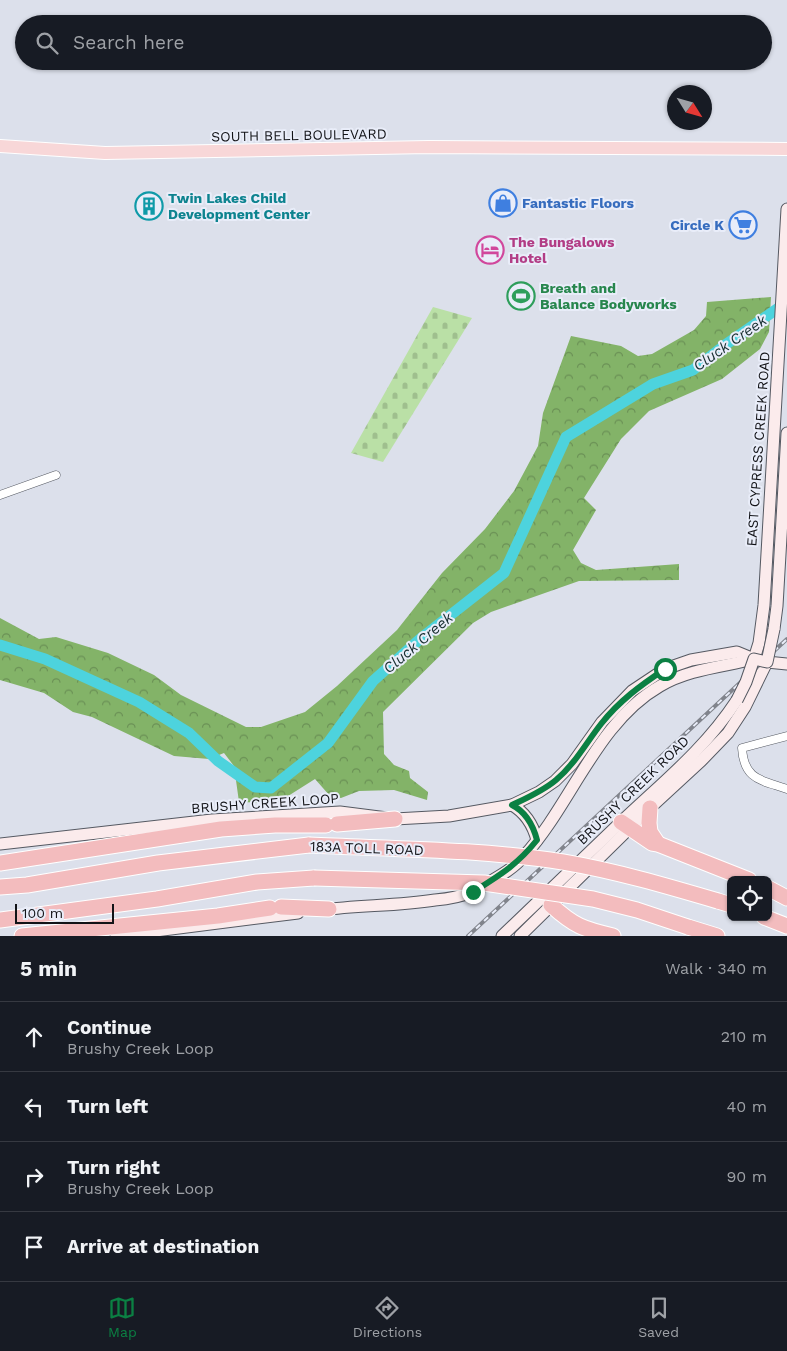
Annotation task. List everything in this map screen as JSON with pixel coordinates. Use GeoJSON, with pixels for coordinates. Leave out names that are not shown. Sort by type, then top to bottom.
{"type":"FeatureCollection","features":[{"type":"Feature","properties":{"kind":"highway"},"geometry":{"type":"LineString","coordinates":[[650,808],[650,832],[658,844]]}},
{"type":"Feature","properties":{"kind":"highway"},"geometry":{"type":"LineString","coordinates":[[0,863],[221,829],[395,819]]}},
{"type":"Feature","properties":{"kind":"highway"},"geometry":{"type":"LineString","coordinates":[[625,825],[652,843],[739,876]]}},
{"type":"Feature","properties":{"kind":"highway","name":"183A TOLL ROAD"},"geometry":{"type":"LineString","coordinates":[[0,887],[27,885],[158,863],[310,845],[464,852],[564,862],[650,882],[724,903]]}},
{"type":"Feature","properties":{"kind":"highway"},"geometry":{"type":"LineString","coordinates":[[0,920],[157,899],[257,882],[314,878],[484,883],[593,899],[637,910],[717,936]]}},
{"type":"Feature","properties":{"kind":"highway"},"geometry":{"type":"LineString","coordinates":[[772,890],[787,898]]}},
{"type":"Feature","properties":{"kind":"highway"},"geometry":{"type":"LineString","coordinates":[[549,903],[586,934],[613,936]]}},
{"type":"Feature","properties":{"kind":"highway"},"geometry":{"type":"LineString","coordinates":[[22,936],[218,916],[275,908],[329,909]]}},
{"type":"Feature","properties":{"kind":"highway"},"geometry":{"type":"LineString","coordinates":[[772,920],[787,926]]}},
{"type":"Feature","properties":{"kind":"main road","name":"SOUTH BELL BOULEVARD"},"geometry":{"type":"LineString","coordinates":[[0,146],[106,153],[429,147],[787,149]]}},
{"type":"Feature","properties":{"kind":"main road","name":"EAST CYPRESS CREEK ROAD"},"geometry":{"type":"LineString","coordinates":[[745,659],[759,643],[764,605],[782,406],[781,321],[787,209]]}},
{"type":"Feature","properties":{"kind":"main road","name":"EAST CYPRESS CREEK ROAD"},"geometry":{"type":"LineString","coordinates":[[777,663],[774,629],[787,433]]}},
{"type":"Feature","properties":{"kind":"main road","name":"BRUSHY CREEK LOOP"},"geometry":{"type":"LineString","coordinates":[[0,844],[212,820],[340,812],[395,819],[450,816],[512,805],[539,792],[555,781],[572,764],[602,722],[632,691],[665,669],[711,656],[737,652],[745,659]]}},
{"type":"Feature","properties":{"kind":"main road"},"geometry":{"type":"LineString","coordinates":[[116,936],[329,909],[404,905],[454,898],[473,892],[508,871],[524,857],[616,724],[636,703],[661,685],[692,671],[745,659],[777,663]]}},
{"type":"Feature","properties":{"kind":"main road","name":"BRUSHY CREEK ROAD"},"geometry":{"type":"LineString","coordinates":[[521,936],[549,903],[715,731],[737,700],[746,682],[745,659]]}},
{"type":"Feature","properties":{"kind":"main road","name":"BRUSHY CREEK ROAD"},"geometry":{"type":"LineString","coordinates":[[502,936],[576,866],[625,825],[650,808],[695,767],[728,733],[745,707],[760,678],[777,663]]}},
{"type":"Feature","properties":{"kind":"main road"},"geometry":{"type":"LineString","coordinates":[[512,805],[520,809],[529,820],[537,840]]}},
{"type":"Feature","properties":{"kind":"main road"},"geometry":{"type":"LineString","coordinates":[[549,903],[570,879],[576,866]]}},
{"type":"Feature","properties":{"kind":"main road"},"geometry":{"type":"LineString","coordinates":[[507,936],[521,936]]}},
{"type":"Feature","properties":{"kind":"street"},"geometry":{"type":"LineString","coordinates":[[0,494],[56,475]]}},
{"type":"Feature","properties":{"kind":"street"},"geometry":{"type":"LineString","coordinates":[[787,736],[742,748],[743,761],[747,770],[761,780],[787,788]]}},
{"type":"Feature","properties":{"kind":"green space"},"geometry":{"type":"Polygon","coordinates":[[[771,297],[769,332],[760,349],[722,379],[649,411],[621,439],[584,498],[596,510],[573,550],[581,563],[596,570],[679,564],[679,580],[579,581],[491,612],[473,623],[383,712],[384,754],[394,765],[409,771],[410,778],[428,792],[427,800],[394,790],[359,791],[341,798],[330,796],[315,779],[277,803],[239,802],[234,766],[224,753],[209,759],[174,756],[92,717],[73,712],[44,693],[0,680],[0,618],[39,639],[56,637],[108,653],[154,675],[181,695],[246,727],[261,727],[305,712],[337,686],[397,630],[442,573],[485,529],[514,491],[538,446],[543,413],[571,336],[621,346],[638,356],[652,354],[694,330],[706,316],[707,302],[771,297]]]}},
{"type":"Feature","properties":{"kind":"green space"},"geometry":{"type":"Polygon","coordinates":[[[433,307],[472,318],[383,462],[351,453],[433,307]]]}},
{"type":"Feature","properties":{"kind":"waterway","name":"Cluck Creek"},"geometry":{"type":"LineString","coordinates":[[0,645],[45,659],[139,702],[189,733],[218,761],[255,787],[271,788],[328,743],[373,681],[420,639],[504,573],[566,437],[653,384],[693,370],[787,302]]}},
{"type":"Feature","properties":{"kind":"railway"},"geometry":{"type":"LineString","coordinates":[[468,936],[787,639]]}},
{"type":"Feature","properties":{"kind":"place","name":"Fantastic Floors"},"geometry":{"type":"Point","coordinates":[503,203]}},
{"type":"Feature","properties":{"kind":"place","name":"Twin Lakes Child Development Center"},"geometry":{"type":"Point","coordinates":[149,206]}},
{"type":"Feature","properties":{"kind":"place","name":"Circle K"},"geometry":{"type":"Point","coordinates":[743,225]}},
{"type":"Feature","properties":{"kind":"place","name":"The Bungalows Hotel"},"geometry":{"type":"Point","coordinates":[490,250]}},
{"type":"Feature","properties":{"kind":"place","name":"Breath and Balance Bodyworks"},"geometry":{"type":"Point","coordinates":[521,296]}},
{"type":"Feature","properties":{"kind":"route"},"geometry":{"type":"LineString","coordinates":[[473,892],[508,871],[524,857],[537,840],[529,820],[520,809],[512,805],[539,792],[555,781],[572,764],[602,722],[632,691],[665,669]]}}]}
